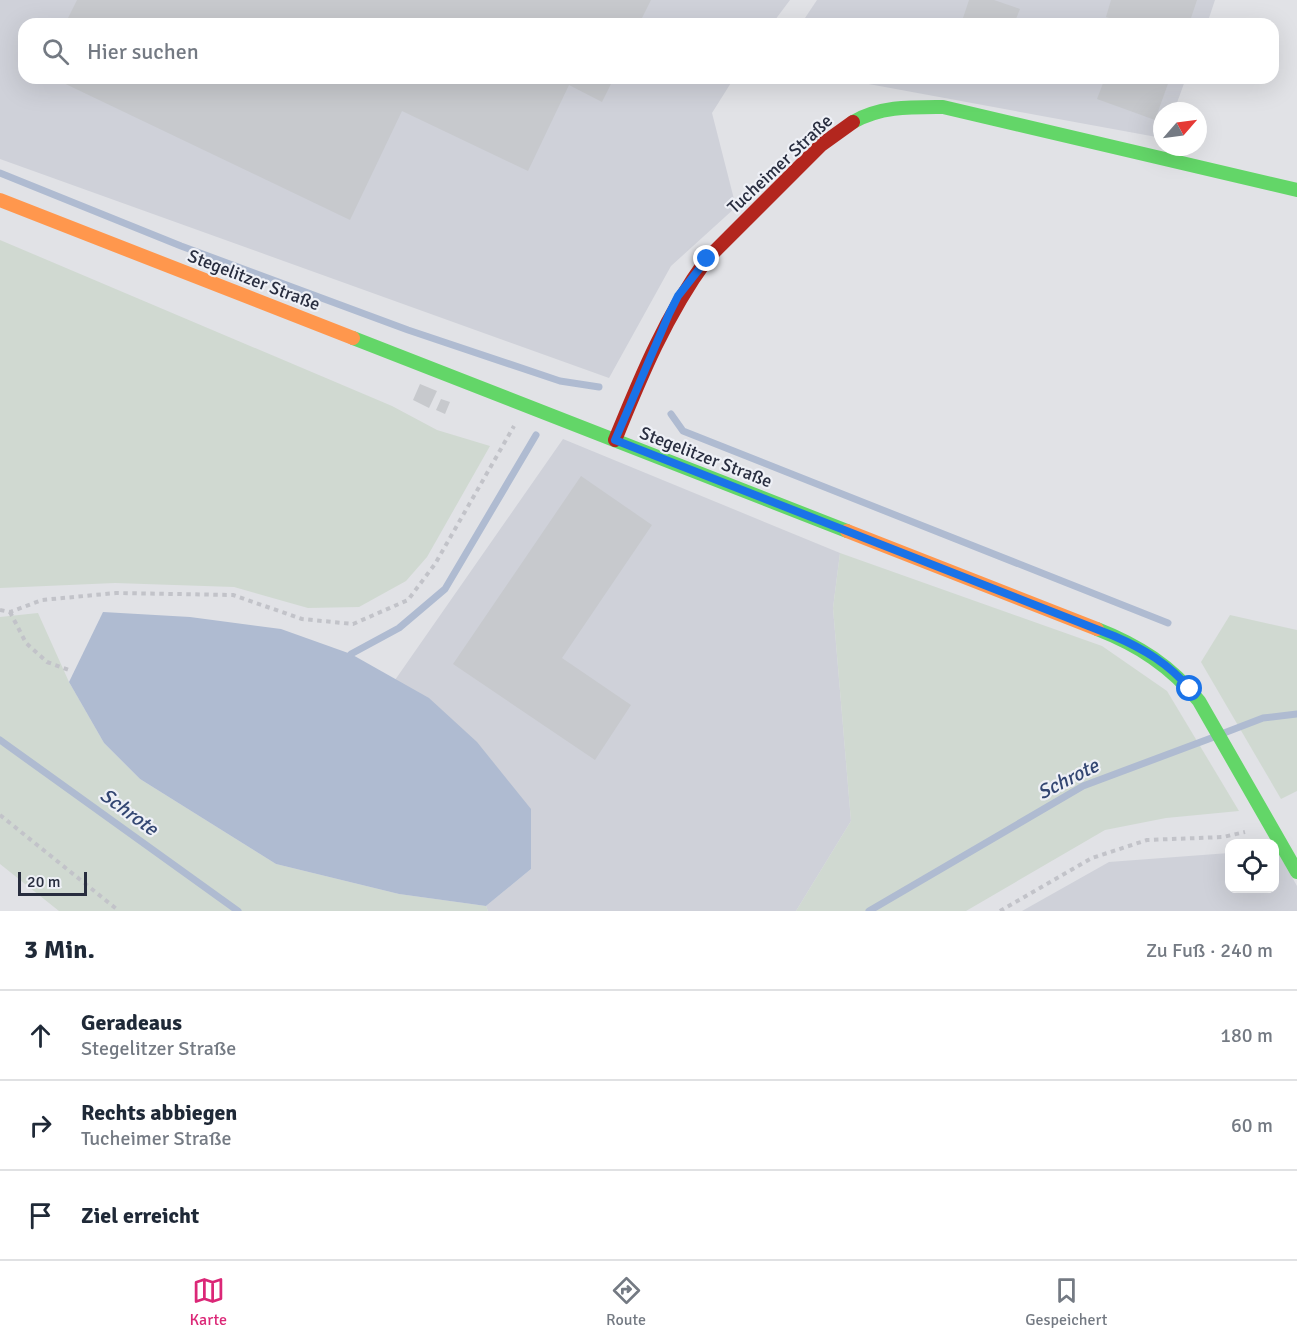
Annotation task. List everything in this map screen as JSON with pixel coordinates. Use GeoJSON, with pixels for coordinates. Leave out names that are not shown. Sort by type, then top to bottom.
{"type":"FeatureCollection","features":[{"type":"Feature","properties":{"kind":"street","name":"Tucheimer Straße"},"geometry":{"type":"LineString","coordinates":[[615,440],[669,314],[691,278],[820,145],[844,127],[866,115],[896,107],[943,107],[1297,190]]}},
{"type":"Feature","properties":{"kind":"street","name":"Stegelitzer Straße"},"geometry":{"type":"LineString","coordinates":[[0,200],[1123,640],[1156,657],[1190,689],[1297,872]]}},
{"type":"Feature","properties":{"kind":"path"},"geometry":{"type":"LineString","coordinates":[[0,610],[10,612],[42,600],[116,593],[233,595],[302,619],[353,624],[408,600],[435,564],[525,405]]}},
{"type":"Feature","properties":{"kind":"path"},"geometry":{"type":"LineString","coordinates":[[10,612],[26,643],[47,662],[69,670]]}},
{"type":"Feature","properties":{"kind":"path"},"geometry":{"type":"LineString","coordinates":[[0,815],[119,911]]}},
{"type":"Feature","properties":{"kind":"path"},"geometry":{"type":"LineString","coordinates":[[1000,911],[1092,858],[1147,840],[1223,837],[1256,829]]}},
{"type":"Feature","properties":{"kind":"shaded area"},"geometry":{"type":"Polygon","coordinates":[[[0,0],[790,0],[776,18],[18,18],[18,84],[730,84],[712,113],[736,207],[671,266],[609,378],[0,159],[0,0]]]}},
{"type":"Feature","properties":{"kind":"shaded area"},"geometry":{"type":"Polygon","coordinates":[[[817,0],[1215,0],[1209,18],[805,18],[817,0]]]}},
{"type":"Feature","properties":{"kind":"shaded area"},"geometry":{"type":"Polygon","coordinates":[[[869,84],[1184,84],[1177,102],[1153,102],[1153,136],[869,84]]]}},
{"type":"Feature","properties":{"kind":"shaded area"},"geometry":{"type":"Polygon","coordinates":[[[0,240],[392,406],[437,430],[490,446],[427,557],[406,581],[359,607],[308,608],[234,587],[115,583],[0,588],[0,240]]]}},
{"type":"Feature","properties":{"kind":"shaded area"},"geometry":{"type":"Polygon","coordinates":[[[563,439],[840,553],[833,608],[851,821],[796,911],[488,911],[486,906],[531,869],[395,680],[563,439]]]}},
{"type":"Feature","properties":{"kind":"shaded area"},"geometry":{"type":"Polygon","coordinates":[[[840,553],[1102,646],[1167,691],[1239,811],[1166,818],[1105,830],[966,911],[796,911],[851,821],[833,608],[840,553]]]}},
{"type":"Feature","properties":{"kind":"shaded area"},"geometry":{"type":"Polygon","coordinates":[[[38,613],[69,682],[104,743],[140,779],[276,864],[399,894],[486,906],[488,911],[59,911],[0,864],[0,617],[38,613]]]}},
{"type":"Feature","properties":{"kind":"shaded area"},"geometry":{"type":"Polygon","coordinates":[[[1230,615],[1297,630],[1297,791],[1281,799],[1201,662],[1230,615]]]}},
{"type":"Feature","properties":{"kind":"shaded area"},"geometry":{"type":"Polygon","coordinates":[[[1225,853],[1225,893],[1279,893],[1279,854],[1297,886],[1297,911],[1022,911],[1109,862],[1225,853]]]}},
{"type":"Feature","properties":{"kind":"water"},"geometry":{"type":"Polygon","coordinates":[[[103,612],[190,617],[281,629],[351,654],[429,698],[477,742],[531,809],[531,869],[486,906],[399,894],[276,864],[140,779],[104,743],[69,682],[103,612]]]}},
{"type":"Feature","properties":{"kind":"building"},"geometry":{"type":"Polygon","coordinates":[[[77,0],[651,0],[642,18],[68,18],[77,0]]]}},
{"type":"Feature","properties":{"kind":"building"},"geometry":{"type":"Polygon","coordinates":[[[969,0],[994,0],[1020,9],[1016,18],[963,18],[969,0]]]}},
{"type":"Feature","properties":{"kind":"building"},"geometry":{"type":"Polygon","coordinates":[[[1111,0],[1197,0],[1191,18],[1106,17],[1111,0]]]}},
{"type":"Feature","properties":{"kind":"building"},"geometry":{"type":"Polygon","coordinates":[[[66,84],[611,84],[602,102],[569,85],[528,171],[402,111],[350,220],[66,84]]]}},
{"type":"Feature","properties":{"kind":"building"},"geometry":{"type":"Polygon","coordinates":[[[1103,84],[1168,84],[1161,102],[1153,102],[1153,119],[1097,99],[1103,84]]]}},
{"type":"Feature","properties":{"kind":"building"},"geometry":{"type":"Polygon","coordinates":[[[420,384],[437,391],[429,408],[413,400],[420,384]]]}},
{"type":"Feature","properties":{"kind":"building"},"geometry":{"type":"Polygon","coordinates":[[[441,399],[450,402],[445,414],[436,410],[441,399]]]}},
{"type":"Feature","properties":{"kind":"building"},"geometry":{"type":"Polygon","coordinates":[[[581,476],[652,525],[562,658],[631,705],[595,760],[453,664],[581,476]]]}},
{"type":"Feature","properties":{"kind":"waterway"},"geometry":{"type":"LineString","coordinates":[[0,173],[181,246],[408,330],[560,381],[599,387]]}},
{"type":"Feature","properties":{"kind":"waterway"},"geometry":{"type":"LineString","coordinates":[[671,414],[683,431],[1168,623]]}},
{"type":"Feature","properties":{"kind":"waterway"},"geometry":{"type":"LineString","coordinates":[[351,654],[399,628],[445,589],[536,435]]}},
{"type":"Feature","properties":{"kind":"waterway","name":"Schrote"},"geometry":{"type":"LineString","coordinates":[[1224,733],[1263,718],[1297,714]]}},
{"type":"Feature","properties":{"kind":"waterway","name":"Schrote"},"geometry":{"type":"LineString","coordinates":[[869,911],[1083,786],[1214,737]]}},
{"type":"Feature","properties":{"kind":"waterway","name":"Schrote"},"geometry":{"type":"LineString","coordinates":[[0,740],[238,911]]}},
{"type":"Feature","properties":{"kind":"traffic: fast"},"geometry":{"type":"LineString","coordinates":[[853,122],[885,110],[943,107],[1297,190]]}},
{"type":"Feature","properties":{"kind":"traffic: fast"},"geometry":{"type":"LineString","coordinates":[[353,338],[847,531]]}},
{"type":"Feature","properties":{"kind":"traffic: fast"},"geometry":{"type":"LineString","coordinates":[[1097,629],[1153,658],[1177,677],[1199,701],[1297,872]]}},
{"type":"Feature","properties":{"kind":"traffic: slow"},"geometry":{"type":"LineString","coordinates":[[0,200],[353,338]]}},
{"type":"Feature","properties":{"kind":"traffic: slow"},"geometry":{"type":"LineString","coordinates":[[847,531],[1097,629]]}},
{"type":"Feature","properties":{"kind":"traffic: jam"},"geometry":{"type":"LineString","coordinates":[[615,440],[667,324],[707,259],[821,145],[853,122]]}},
{"type":"Feature","properties":{"kind":"route"},"geometry":{"type":"LineString","coordinates":[[707,259],[678,296],[651,353],[615,440],[1114,636],[1156,657],[1190,689]]}}]}
